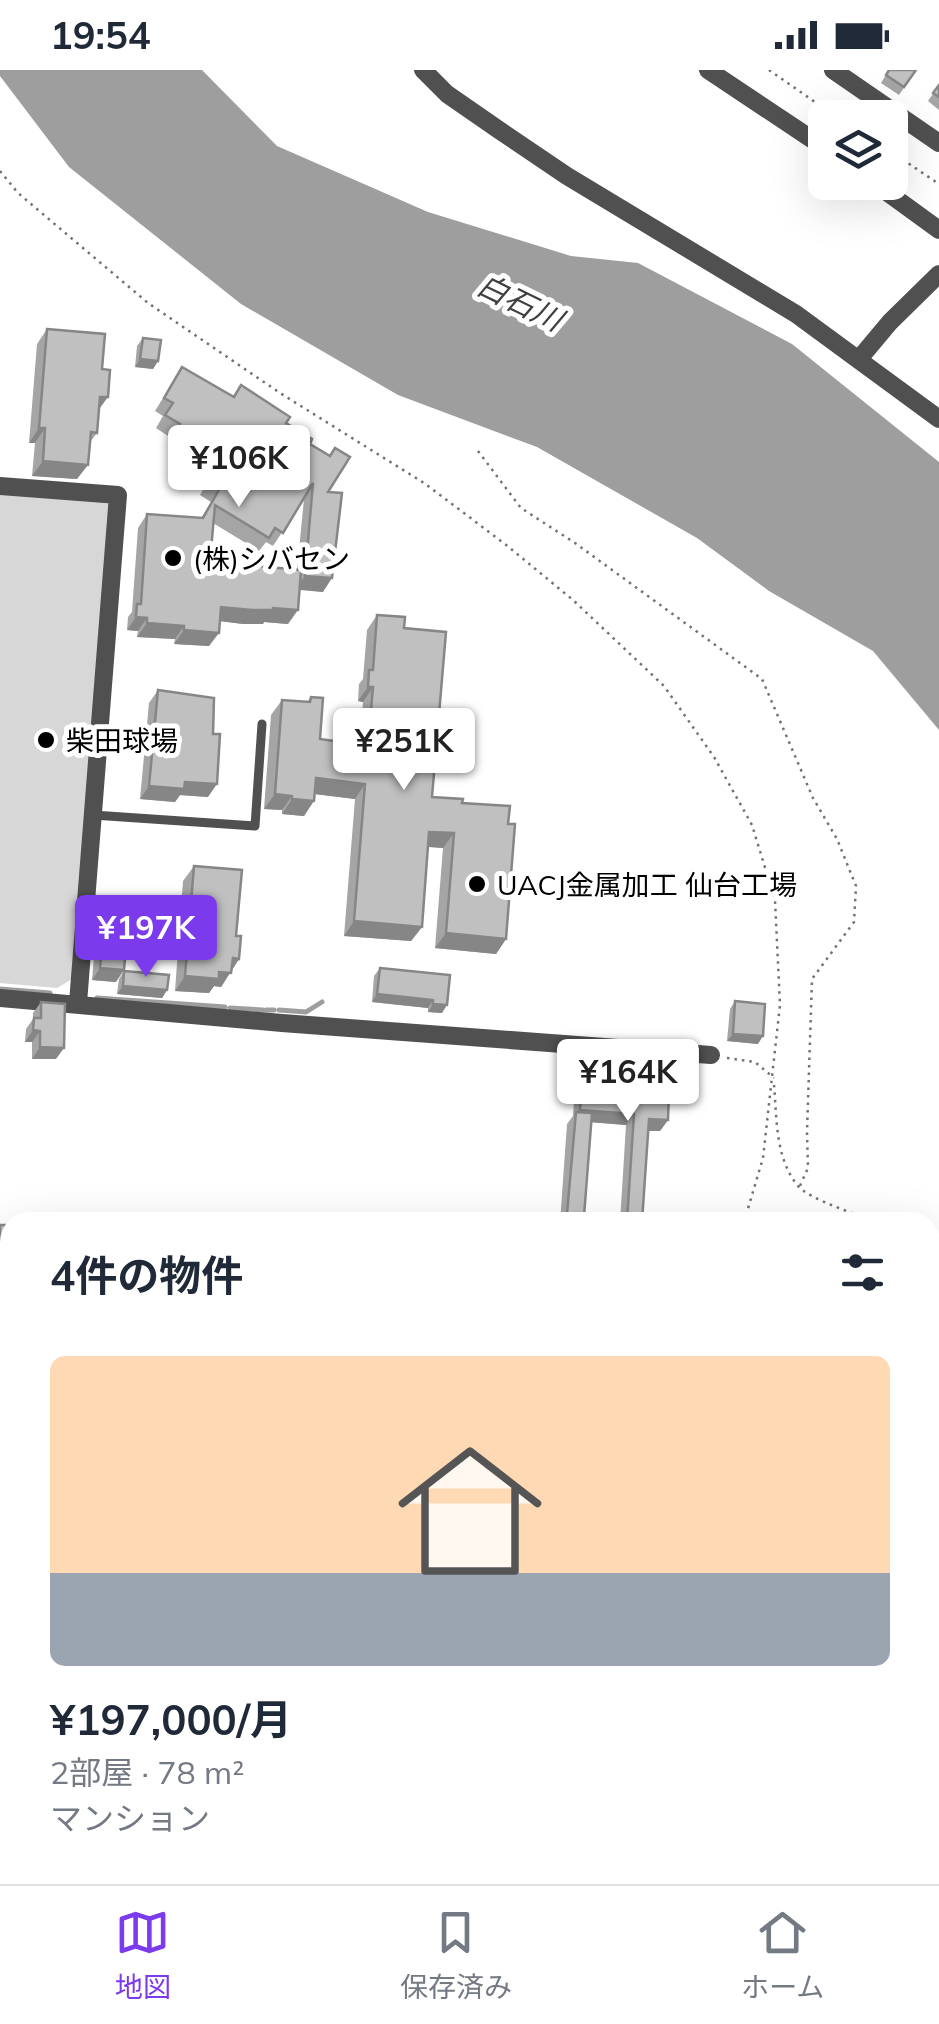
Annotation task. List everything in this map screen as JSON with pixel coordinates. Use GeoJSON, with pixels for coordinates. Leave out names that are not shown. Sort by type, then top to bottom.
{"type":"FeatureCollection","features":[{"type":"Feature","properties":{"kind":"street"},"geometry":{"type":"LineString","coordinates":[[423,70],[447,94],[567,176],[796,314],[939,418]]}},
{"type":"Feature","properties":{"kind":"street"},"geometry":{"type":"LineString","coordinates":[[708,70],[808,137]]}},
{"type":"Feature","properties":{"kind":"street"},"geometry":{"type":"LineString","coordinates":[[832,70],[864,79],[939,144]]}},
{"type":"Feature","properties":{"kind":"street"},"geometry":{"type":"LineString","coordinates":[[898,200],[939,230]]}},
{"type":"Feature","properties":{"kind":"street"},"geometry":{"type":"LineString","coordinates":[[860,359],[890,322],[939,274]]}},
{"type":"Feature","properties":{"kind":"street"},"geometry":{"type":"LineString","coordinates":[[0,486],[118,495],[78,1003]]}},
{"type":"Feature","properties":{"kind":"street"},"geometry":{"type":"LineString","coordinates":[[0,998],[712,1056]]}},
{"type":"Feature","properties":{"kind":"lane"},"geometry":{"type":"LineString","coordinates":[[93,815],[255,826],[262,724]]}},
{"type":"Feature","properties":{"kind":"path"},"geometry":{"type":"LineString","coordinates":[[770,70],[812,100]]}},
{"type":"Feature","properties":{"kind":"path"},"geometry":{"type":"LineString","coordinates":[[908,163],[939,184]]}},
{"type":"Feature","properties":{"kind":"path"},"geometry":{"type":"LineString","coordinates":[[0,171],[18,192],[148,303],[280,394],[424,483],[505,544],[664,686],[714,757],[752,824],[775,900],[780,1005],[774,1077],[763,1158],[747,1212]]}},
{"type":"Feature","properties":{"kind":"path"},"geometry":{"type":"LineString","coordinates":[[478,450],[521,508],[762,679],[813,798],[838,839],[856,886],[854,922],[812,979],[808,1168],[799,1188]]}},
{"type":"Feature","properties":{"kind":"path"},"geometry":{"type":"LineString","coordinates":[[712,1056],[754,1062],[774,1077],[780,1153],[799,1188],[849,1212]]}},
{"type":"Feature","properties":{"kind":"shaded area","name":"柴田球場"},"geometry":{"type":"Polygon","coordinates":[[[0,494],[112,502],[72,979],[57,988],[0,983],[0,494]]]}},
{"type":"Feature","properties":{"kind":"water","name":"白石川"},"geometry":{"type":"Polygon","coordinates":[[[0,70],[202,70],[277,146],[428,212],[571,256],[638,263],[792,344],[939,462],[939,730],[873,651],[769,591],[697,538],[537,447],[398,395],[241,304],[69,167],[0,76],[0,70]]]}},
{"type":"Feature","properties":{"kind":"building"},"geometry":{"type":"Polygon","coordinates":[[[889,70],[916,70],[904,87],[886,75],[889,70]]]}},
{"type":"Feature","properties":{"kind":"building"},"geometry":{"type":"Polygon","coordinates":[[[47,329],[105,334],[102,369],[110,370],[108,397],[100,397],[97,433],[91,432],[88,465],[43,461],[45,428],[39,428],[47,329]]]}},
{"type":"Feature","properties":{"kind":"building"},"geometry":{"type":"Polygon","coordinates":[[[143,338],[161,340],[158,361],[140,359],[143,338]]]}},
{"type":"Feature","properties":{"kind":"building"},"geometry":{"type":"Polygon","coordinates":[[[182,367],[234,397],[241,385],[290,417],[286,423],[312,439],[310,444],[330,456],[335,448],[350,457],[328,492],[342,493],[332,578],[305,576],[313,483],[283,533],[275,528],[269,538],[215,505],[210,562],[301,570],[298,610],[221,607],[219,633],[147,623],[147,618],[136,617],[137,604],[141,604],[147,514],[203,518],[220,488],[209,481],[226,453],[196,434],[194,437],[165,415],[173,403],[164,398],[182,367]]]}},
{"type":"Feature","properties":{"kind":"building"},"geometry":{"type":"Polygon","coordinates":[[[377,615],[405,617],[404,628],[446,632],[432,797],[510,806],[508,824],[515,824],[506,939],[446,933],[454,833],[429,832],[422,927],[354,921],[365,784],[316,778],[314,801],[275,794],[282,700],[310,702],[311,697],[323,698],[320,739],[368,746],[373,687],[368,687],[369,670],[373,670],[377,615]]]}},
{"type":"Feature","properties":{"kind":"building"},"geometry":{"type":"Polygon","coordinates":[[[158,690],[214,698],[213,734],[220,734],[217,784],[185,782],[184,789],[149,786],[158,690]]]}},
{"type":"Feature","properties":{"kind":"building"},"geometry":{"type":"Polygon","coordinates":[[[194,866],[242,870],[236,936],[241,936],[239,959],[233,958],[231,973],[219,972],[219,979],[185,976],[194,866]]]}},
{"type":"Feature","properties":{"kind":"building"},"geometry":{"type":"Polygon","coordinates":[[[104,921],[128,923],[124,970],[100,968],[104,921]]]}},
{"type":"Feature","properties":{"kind":"building"},"geometry":{"type":"Polygon","coordinates":[[[380,968],[450,975],[447,1005],[377,994],[380,968]]]}},
{"type":"Feature","properties":{"kind":"building"},"geometry":{"type":"Polygon","coordinates":[[[124,971],[169,975],[167,990],[123,986],[124,971]]]}},
{"type":"Feature","properties":{"kind":"building"},"geometry":{"type":"Polygon","coordinates":[[[735,1001],[765,1004],[763,1036],[733,1034],[735,1001]]]}},
{"type":"Feature","properties":{"kind":"building"},"geometry":{"type":"Polygon","coordinates":[[[41,1002],[65,1004],[64,1048],[40,1047],[40,1031],[33,1030],[34,1018],[41,1018],[41,1002]]]}},
{"type":"Feature","properties":{"kind":"building"},"geometry":{"type":"Polygon","coordinates":[[[583,1074],[611,1076],[611,1083],[627,1087],[669,1090],[668,1120],[649,1119],[643,1212],[628,1212],[634,1114],[580,1110],[583,1074]]]}},
{"type":"Feature","properties":{"kind":"building"},"geometry":{"type":"Polygon","coordinates":[[[576,1112],[592,1113],[584,1212],[567,1212],[576,1112]]]}},
{"type":"Feature","properties":{"kind":"waterway"},"geometry":{"type":"LineString","coordinates":[[0,989],[50,993]]}},
{"type":"Feature","properties":{"kind":"waterway"},"geometry":{"type":"LineString","coordinates":[[97,998],[225,1007]]}},
{"type":"Feature","properties":{"kind":"waterway"},"geometry":{"type":"LineString","coordinates":[[279,1010],[306,1012],[322,1002]]}},
{"type":"Feature","properties":{"kind":"waterway"},"geometry":{"type":"LineString","coordinates":[[230,1008],[263,1010]]}},
{"type":"Feature","properties":{"kind":"waterway"},"geometry":{"type":"LineString","coordinates":[[266,1010],[274,1010]]}},
{"type":"Feature","properties":{"kind":"place","name":"(株)シバセン"},"geometry":{"type":"Point","coordinates":[173,558]}},
{"type":"Feature","properties":{"kind":"place","name":"柴田球場"},"geometry":{"type":"Point","coordinates":[46,740]}},
{"type":"Feature","properties":{"kind":"place","name":"UACJ金属加工 仙台工場"},"geometry":{"type":"Point","coordinates":[477,884]}}]}
